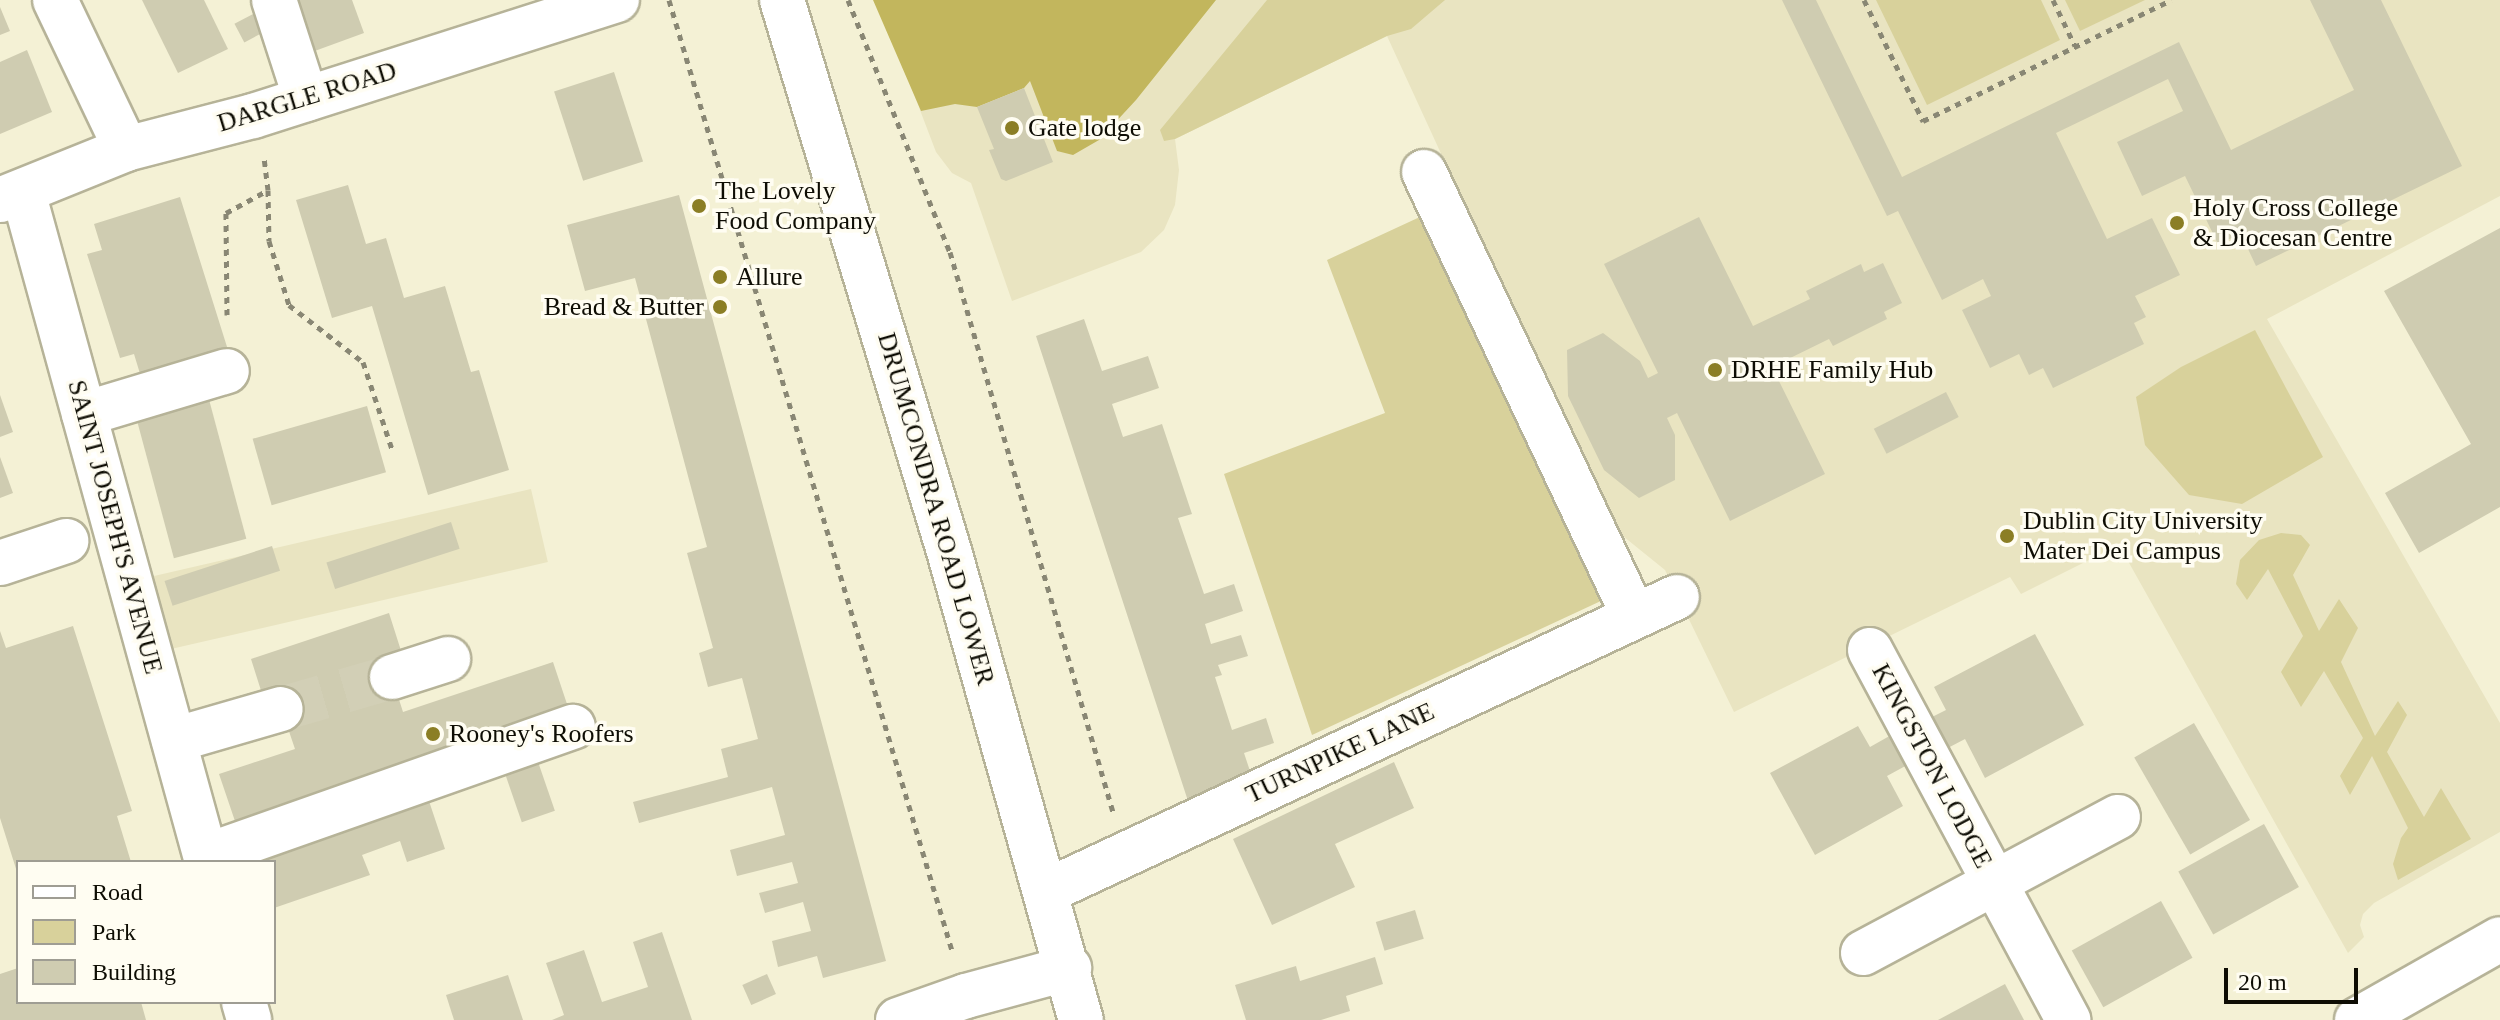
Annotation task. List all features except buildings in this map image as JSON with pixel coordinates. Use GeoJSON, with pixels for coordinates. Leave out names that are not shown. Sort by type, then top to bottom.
{"type":"FeatureCollection","features":[{"type":"Feature","properties":{"kind":"street"},"geometry":{"type":"LineString","coordinates":[[55,0],[126,149]]}},
{"type":"Feature","properties":{"kind":"street"},"geometry":{"type":"LineString","coordinates":[[274,0],[306,99]]}},
{"type":"Feature","properties":{"kind":"street","name":"DARGLE ROAD"},"geometry":{"type":"LineString","coordinates":[[12,196],[126,149],[306,99],[617,0]]}},
{"type":"Feature","properties":{"kind":"street","name":"DRUMCONDRA ROAD LOWER"},"geometry":{"type":"LineString","coordinates":[[782,0],[1047,891],[1081,1020]]}},
{"type":"Feature","properties":{"kind":"street"},"geometry":{"type":"LineString","coordinates":[[1424,172],[1633,615]]}},
{"type":"Feature","properties":{"kind":"street","name":"SAINT JOSEPH'S AVENUE"},"geometry":{"type":"LineString","coordinates":[[12,196],[84,414],[206,859]]}},
{"type":"Feature","properties":{"kind":"street"},"geometry":{"type":"LineString","coordinates":[[84,414],[227,371]]}},
{"type":"Feature","properties":{"kind":"street"},"geometry":{"type":"LineString","coordinates":[[0,563],[66,541]]}},
{"type":"Feature","properties":{"kind":"street","name":"TURNPIKE LANE"},"geometry":{"type":"LineString","coordinates":[[1047,891],[1677,597]]}},
{"type":"Feature","properties":{"kind":"street","name":"KINGSTON LODGE"},"geometry":{"type":"LineString","coordinates":[[1870,650],[2068,1020]]}},
{"type":"Feature","properties":{"kind":"street"},"geometry":{"type":"LineString","coordinates":[[392,677],[448,659]]}},
{"type":"Feature","properties":{"kind":"street"},"geometry":{"type":"LineString","coordinates":[[174,740],[281,709]]}},
{"type":"Feature","properties":{"kind":"street"},"geometry":{"type":"LineString","coordinates":[[206,859],[573,727]]}},
{"type":"Feature","properties":{"kind":"street","name":"KINGSTON LODGE"},"geometry":{"type":"LineString","coordinates":[[1863,953],[2118,817]]}},
{"type":"Feature","properties":{"kind":"street"},"geometry":{"type":"LineString","coordinates":[[2357,1020],[2500,939]]}},
{"type":"Feature","properties":{"kind":"street"},"geometry":{"type":"LineString","coordinates":[[898,1020],[966,996],[1069,968]]}},
{"type":"Feature","properties":{"kind":"path"},"geometry":{"type":"LineString","coordinates":[[669,0],[966,996]]}},
{"type":"Feature","properties":{"kind":"path"},"geometry":{"type":"LineString","coordinates":[[848,0],[950,252],[1125,854]]}},
{"type":"Feature","properties":{"kind":"path"},"geometry":{"type":"LineString","coordinates":[[1864,0],[1923,121],[2171,0]]}},
{"type":"Feature","properties":{"kind":"path"},"geometry":{"type":"LineString","coordinates":[[2053,0],[2075,46]]}},
{"type":"Feature","properties":{"kind":"path"},"geometry":{"type":"LineString","coordinates":[[263,152],[268,190],[269,241],[289,305],[363,362],[393,452]]}},
{"type":"Feature","properties":{"kind":"path"},"geometry":{"type":"LineString","coordinates":[[227,315],[226,213],[268,190]]}},
{"type":"Feature","properties":{"kind":"shaded area"},"geometry":{"type":"Polygon","coordinates":[[[873,0],[1216,0],[1136,100],[1099,140],[1073,155],[1057,151],[1030,81],[1024,88],[977,107],[955,104],[921,111],[873,0]]]}},
{"type":"Feature","properties":{"kind":"shaded area"},"geometry":{"type":"Polygon","coordinates":[[[878,0],[2500,0],[2500,196],[2267,319],[2500,723],[2500,832],[2374,903],[2363,914],[2360,925],[2364,937],[2348,953],[2119,545],[2021,594],[2010,577],[1734,712],[1665,570],[1613,528],[1387,36],[1175,139],[1179,170],[1175,205],[1164,230],[1141,252],[1012,301],[971,183],[952,173],[936,152],[878,0]]]}},
{"type":"Feature","properties":{"kind":"shaded area"},"geometry":{"type":"Polygon","coordinates":[[[531,489],[548,562],[170,649],[153,576],[531,489]]]}},
{"type":"Feature","properties":{"kind":"green space"},"geometry":{"type":"Polygon","coordinates":[[[1267,0],[1445,0],[1411,29],[1387,36],[1175,139],[1164,141],[1160,130],[1267,0]]]}},
{"type":"Feature","properties":{"kind":"green space"},"geometry":{"type":"Polygon","coordinates":[[[1876,0],[2041,0],[2060,40],[1927,105],[1876,0]]]}},
{"type":"Feature","properties":{"kind":"green space"},"geometry":{"type":"Polygon","coordinates":[[[2065,0],[2145,0],[2080,31],[2065,0]]]}},
{"type":"Feature","properties":{"kind":"green space"},"geometry":{"type":"Polygon","coordinates":[[[1422,216],[1603,600],[1312,735],[1224,474],[1385,413],[1327,260],[1422,216]]]}},
{"type":"Feature","properties":{"kind":"green space"},"geometry":{"type":"Polygon","coordinates":[[[2255,330],[2323,457],[2242,504],[2189,495],[2145,445],[2136,397],[2181,367],[2255,330]]]}},
{"type":"Feature","properties":{"kind":"green space"},"geometry":{"type":"Polygon","coordinates":[[[2281,533],[2301,535],[2310,545],[2293,575],[2319,631],[2339,599],[2358,628],[2341,662],[2375,736],[2398,701],[2407,715],[2387,752],[2424,817],[2441,788],[2471,839],[2398,880],[2393,864],[2401,838],[2408,828],[2372,756],[2350,795],[2340,776],[2363,738],[2324,671],[2301,707],[2281,672],[2303,636],[2268,569],[2247,600],[2236,584],[2240,560],[2259,540],[2281,533]]]}},
{"type":"Feature","properties":{"kind":"tunnel"},"geometry":{"type":"LineString","coordinates":[[281,709],[392,677]]}},
{"type":"Feature","properties":{"kind":"place","name":"Gate lodge"},"geometry":{"type":"Point","coordinates":[1012,128]}},
{"type":"Feature","properties":{"kind":"place","name":"The Lovely Food Company"},"geometry":{"type":"Point","coordinates":[699,206]}},
{"type":"Feature","properties":{"kind":"place","name":"Holy Cross College & Diocesan Centre"},"geometry":{"type":"Point","coordinates":[2177,223]}},
{"type":"Feature","properties":{"kind":"place","name":"Allure"},"geometry":{"type":"Point","coordinates":[720,277]}},
{"type":"Feature","properties":{"kind":"place","name":"Bread & Butter"},"geometry":{"type":"Point","coordinates":[720,307]}},
{"type":"Feature","properties":{"kind":"place","name":"DRHE Family Hub"},"geometry":{"type":"Point","coordinates":[1715,370]}},
{"type":"Feature","properties":{"kind":"place","name":"Dublin City University Mater Dei Campus"},"geometry":{"type":"Point","coordinates":[2007,536]}},
{"type":"Feature","properties":{"kind":"place","name":"Rooney's Roofers"},"geometry":{"type":"Point","coordinates":[433,734]}}]}
